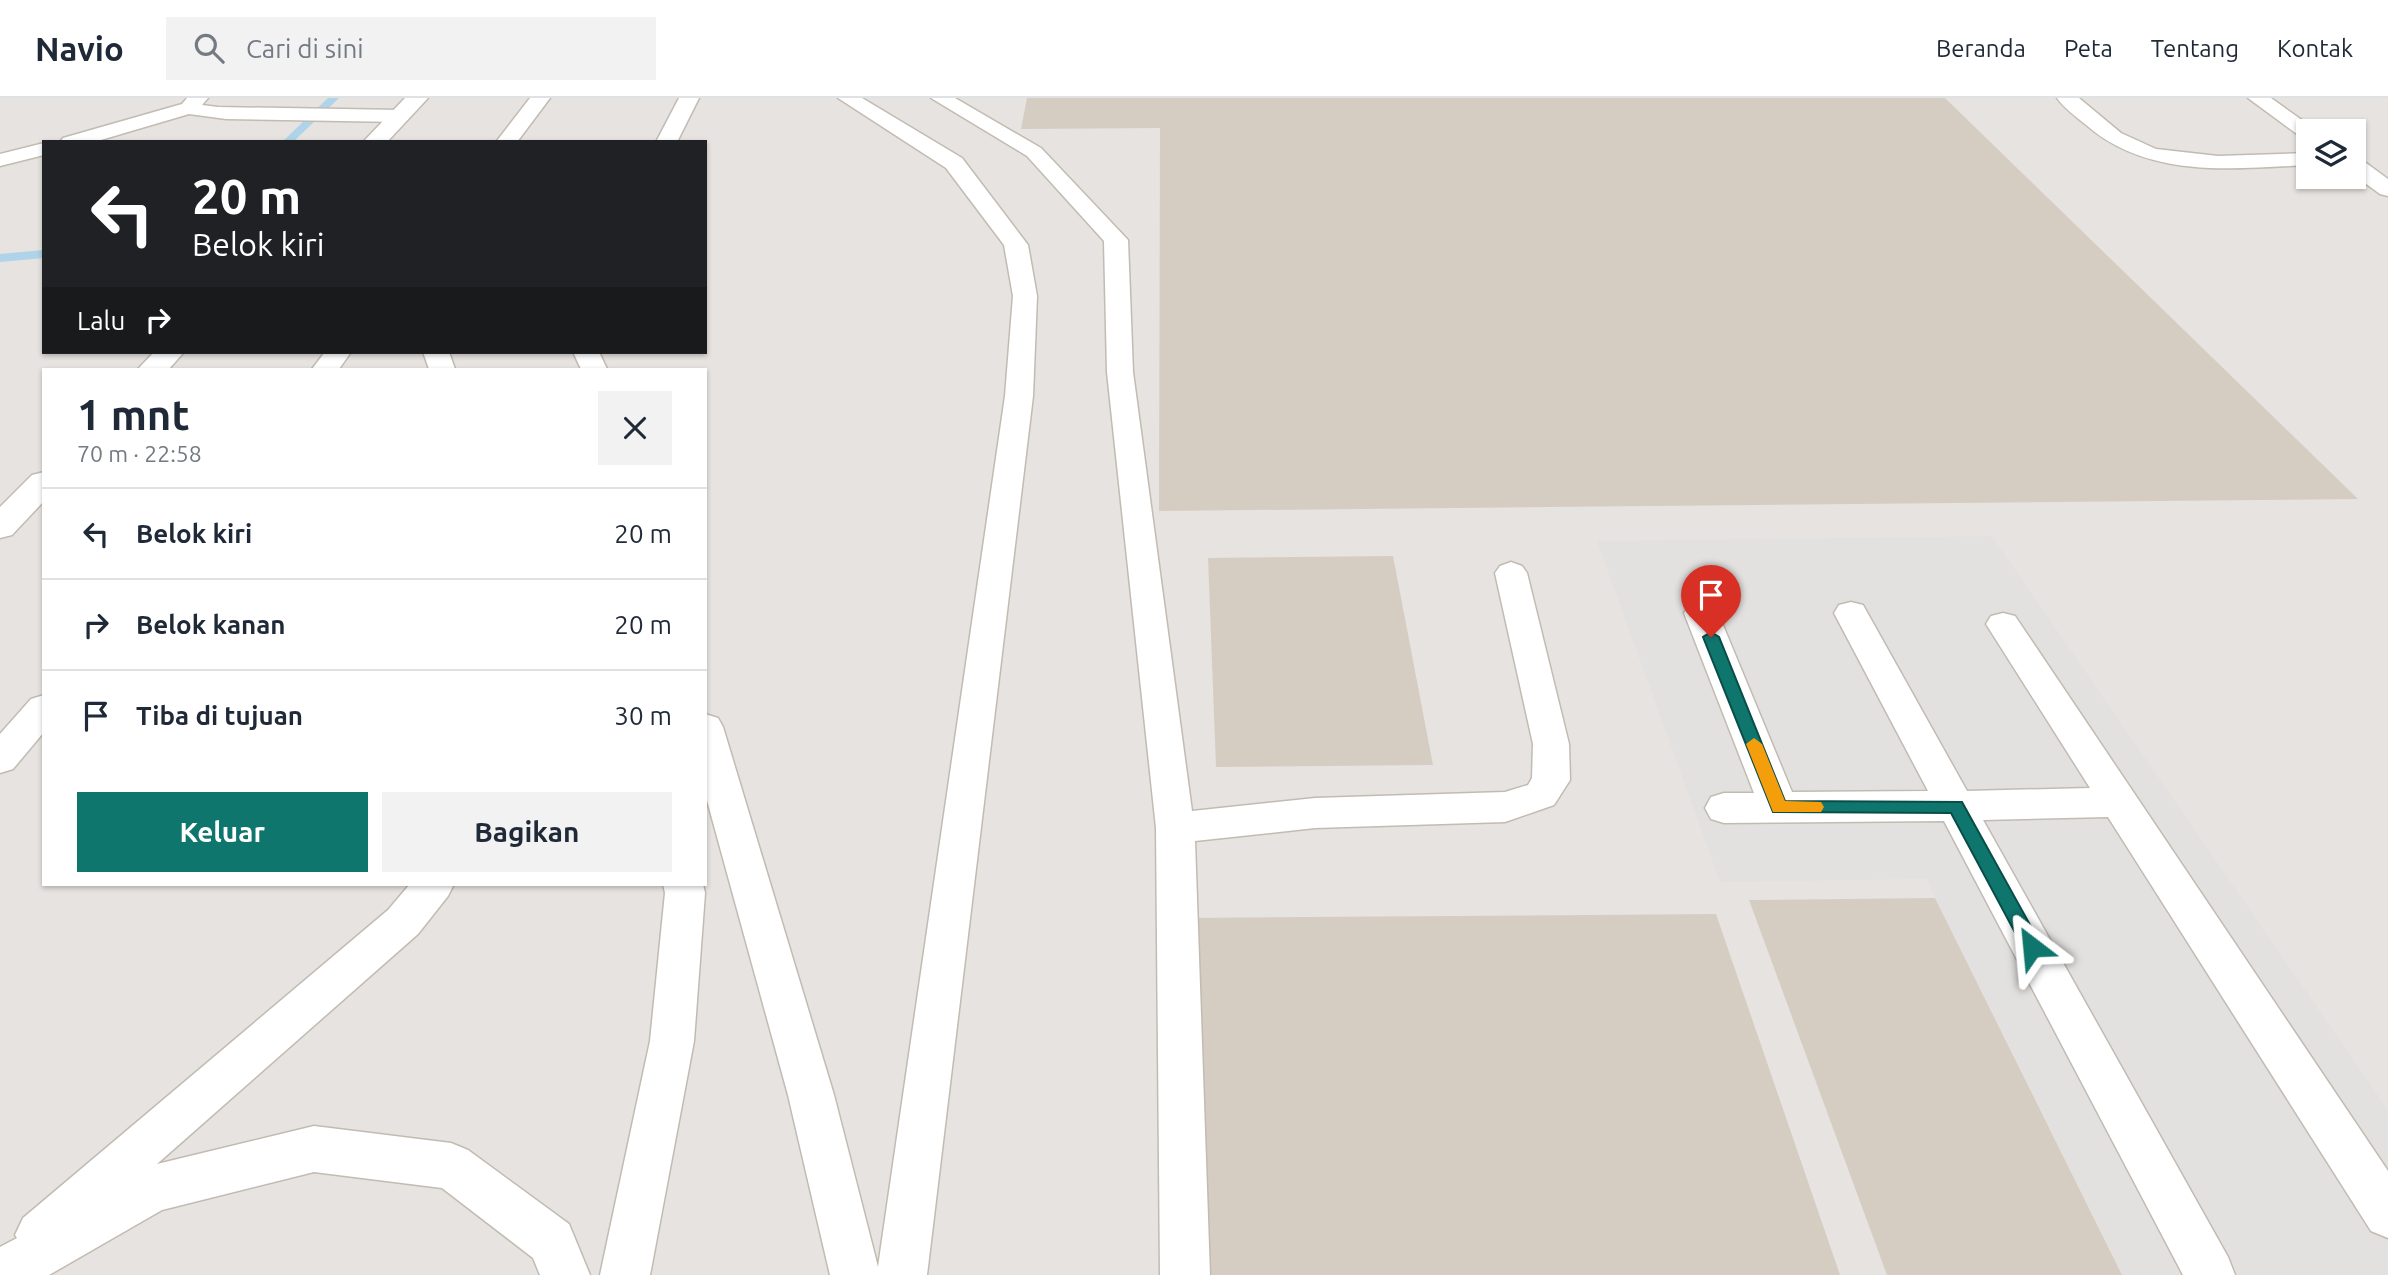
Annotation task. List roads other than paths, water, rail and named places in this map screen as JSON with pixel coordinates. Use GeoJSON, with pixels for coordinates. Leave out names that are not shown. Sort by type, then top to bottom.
{"type":"FeatureCollection","features":[{"type":"Feature","properties":{"kind":"street"},"geometry":{"type":"LineString","coordinates":[[376,140],[418,98]]}},
{"type":"Feature","properties":{"kind":"street"},"geometry":{"type":"LineString","coordinates":[[154,368],[168,354]]}},
{"type":"Feature","properties":{"kind":"street"},"geometry":{"type":"LineString","coordinates":[[0,527],[42,484]]}},
{"type":"Feature","properties":{"kind":"lane"},"geometry":{"type":"LineString","coordinates":[[508,140],[540,98]]}},
{"type":"Feature","properties":{"kind":"lane"},"geometry":{"type":"LineString","coordinates":[[667,140],[689,98]]}},
{"type":"Feature","properties":{"kind":"lane"},"geometry":{"type":"LineString","coordinates":[[848,98],[954,163],[1016,245],[1025,296],[1019,396],[902,1275]]}},
{"type":"Feature","properties":{"kind":"lane"},"geometry":{"type":"LineString","coordinates":[[941,98],[1034,152],[1116,240],[1120,372],[1175,828],[1185,1275]]}},
{"type":"Feature","properties":{"kind":"lane"},"geometry":{"type":"LineString","coordinates":[[2067,98],[2109,134],[2130,147],[2154,155],[2183,160],[2296,159]]}},
{"type":"Feature","properties":{"kind":"lane"},"geometry":{"type":"LineString","coordinates":[[2258,98],[2296,125]]}},
{"type":"Feature","properties":{"kind":"lane"},"geometry":{"type":"LineString","coordinates":[[76,140],[193,103],[211,112],[400,116]]}},
{"type":"Feature","properties":{"kind":"lane"},"geometry":{"type":"LineString","coordinates":[[0,160],[42,150]]}},
{"type":"Feature","properties":{"kind":"lane"},"geometry":{"type":"LineString","coordinates":[[2366,173],[2388,189]]}},
{"type":"Feature","properties":{"kind":"lane"},"geometry":{"type":"LineString","coordinates":[[326,368],[336,354]]}},
{"type":"Feature","properties":{"kind":"lane"},"geometry":{"type":"LineString","coordinates":[[1175,828],[1315,813],[1505,807],[1541,795],[1551,780],[1551,744],[1511,573]]}},
{"type":"Feature","properties":{"kind":"lane"},"geometry":{"type":"LineString","coordinates":[[1701,613],[1779,807]]}},
{"type":"Feature","properties":{"kind":"lane"},"geometry":{"type":"LineString","coordinates":[[1851,613],[2210,1275]]}},
{"type":"Feature","properties":{"kind":"lane"},"geometry":{"type":"LineString","coordinates":[[2003,624],[2388,1214]]}},
{"type":"Feature","properties":{"kind":"lane"},"geometry":{"type":"LineString","coordinates":[[0,759],[42,710]]}},
{"type":"Feature","properties":{"kind":"lane"},"geometry":{"type":"LineString","coordinates":[[707,734],[811,1095],[855,1275]]}},
{"type":"Feature","properties":{"kind":"lane"},"geometry":{"type":"LineString","coordinates":[[1724,808],[2119,802]]}},
{"type":"Feature","properties":{"kind":"lane"},"geometry":{"type":"LineString","coordinates":[[0,1269],[403,922],[432,886]]}},
{"type":"Feature","properties":{"kind":"lane"},"geometry":{"type":"LineString","coordinates":[[625,1275],[671,1041],[685,893],[683,886]]}},
{"type":"Feature","properties":{"kind":"lane"},"geometry":{"type":"LineString","coordinates":[[0,1275],[153,1189],[314,1149],[451,1166],[552,1241],[565,1275]]}},
{"type":"Feature","properties":{"kind":"waterway"},"geometry":{"type":"LineString","coordinates":[[289,140],[334,98]]}},
{"type":"Feature","properties":{"kind":"waterway"},"geometry":{"type":"LineString","coordinates":[[0,258],[42,254]]}}]}
